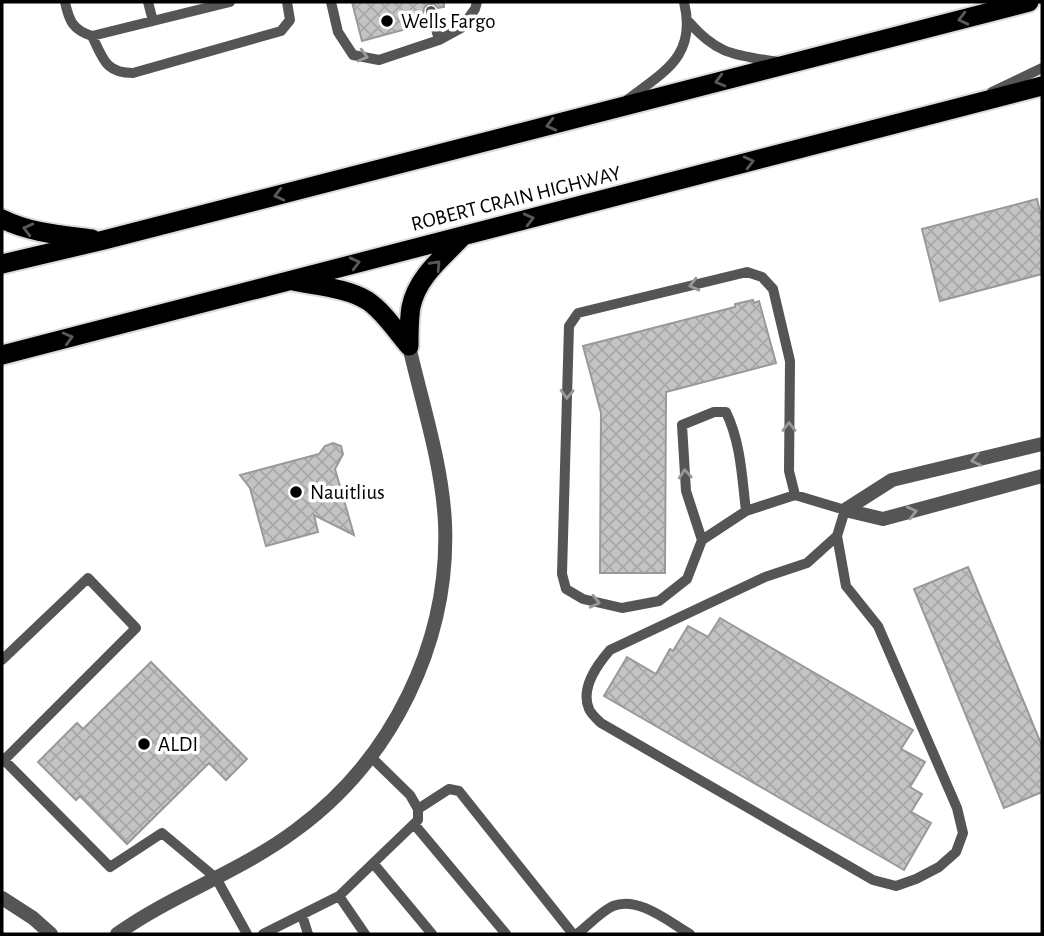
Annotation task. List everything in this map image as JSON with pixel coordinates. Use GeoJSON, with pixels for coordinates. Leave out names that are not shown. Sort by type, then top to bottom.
{"type":"FeatureCollection","features":[{"type":"Feature","properties":{"kind":"highway"},"geometry":{"type":"LineString","coordinates":[[2,264],[1029,2]]}},
{"type":"Feature","properties":{"kind":"highway","name":"ROBERT CRAIN HIGHWAY"},"geometry":{"type":"LineString","coordinates":[[2,355],[1042,86]]}},
{"type":"Feature","properties":{"kind":"highway"},"geometry":{"type":"LineString","coordinates":[[2,219],[37,231],[104,240]]}},
{"type":"Feature","properties":{"kind":"highway"},"geometry":{"type":"LineString","coordinates":[[409,346],[411,309],[415,294],[422,280],[463,236]]}},
{"type":"Feature","properties":{"kind":"highway"},"geometry":{"type":"LineString","coordinates":[[289,279],[367,300],[380,311],[409,346]]}},
{"type":"Feature","properties":{"kind":"street"},"geometry":{"type":"LineString","coordinates":[[117,934],[153,911],[262,854],[297,830],[338,795],[371,757],[407,699],[424,660],[438,610],[445,570],[445,520],[438,471],[409,346]]}},
{"type":"Feature","properties":{"kind":"street"},"geometry":{"type":"LineString","coordinates":[[845,510],[891,480],[1042,444]]}},
{"type":"Feature","properties":{"kind":"street"},"geometry":{"type":"LineString","coordinates":[[845,510],[883,519],[1042,476]]}},
{"type":"Feature","properties":{"kind":"street"},"geometry":{"type":"LineString","coordinates":[[2,898],[33,918],[51,934]]}},
{"type":"Feature","properties":{"kind":"lane"},"geometry":{"type":"LineString","coordinates":[[65,2],[70,23],[80,32],[92,36],[230,2]]}},
{"type":"Feature","properties":{"kind":"lane"},"geometry":{"type":"LineString","coordinates":[[148,2],[153,21]]}},
{"type":"Feature","properties":{"kind":"lane"},"geometry":{"type":"LineString","coordinates":[[92,36],[107,65],[120,73],[133,73],[281,31],[290,20],[287,2]]}},
{"type":"Feature","properties":{"kind":"lane"},"geometry":{"type":"LineString","coordinates":[[331,2],[338,32],[353,54],[379,60],[439,40],[461,28],[476,5]]}},
{"type":"Feature","properties":{"kind":"lane"},"geometry":{"type":"LineString","coordinates":[[617,108],[666,70],[677,58],[685,44],[689,22],[684,2]]}},
{"type":"Feature","properties":{"kind":"lane"},"geometry":{"type":"LineString","coordinates":[[431,10],[439,40]]}},
{"type":"Feature","properties":{"kind":"lane"},"geometry":{"type":"LineString","coordinates":[[689,22],[701,37],[727,53],[786,64]]}},
{"type":"Feature","properties":{"kind":"lane"},"geometry":{"type":"LineString","coordinates":[[961,107],[1042,68]]}},
{"type":"Feature","properties":{"kind":"lane"},"geometry":{"type":"LineString","coordinates":[[795,495],[789,471],[790,361],[773,289],[762,277],[747,272],[578,313],[569,326],[562,574],[566,589],[583,599],[622,608],[659,601],[687,579],[702,540],[746,511],[795,495],[845,510],[837,536],[846,586],[878,626],[957,808],[962,833],[956,852],[939,867],[896,886],[873,880],[601,723],[589,709],[586,691],[597,665],[610,650],[765,576],[807,563],[837,536]]}},
{"type":"Feature","properties":{"kind":"lane"},"geometry":{"type":"LineString","coordinates":[[702,540],[687,491],[682,425],[714,412],[726,412],[740,455],[746,511]]}},
{"type":"Feature","properties":{"kind":"lane"},"geometry":{"type":"LineString","coordinates":[[2,660],[88,578],[136,628],[2,760],[110,867],[162,833],[215,878],[247,934]]}},
{"type":"Feature","properties":{"kind":"lane"},"geometry":{"type":"LineString","coordinates":[[263,934],[340,896],[418,820],[418,808],[410,794],[371,757]]}},
{"type":"Feature","properties":{"kind":"lane"},"geometry":{"type":"LineString","coordinates":[[418,808],[449,789],[459,791],[575,934],[611,907],[626,903],[641,906],[690,934]]}},
{"type":"Feature","properties":{"kind":"lane"},"geometry":{"type":"LineString","coordinates":[[414,824],[506,934]]}},
{"type":"Feature","properties":{"kind":"lane"},"geometry":{"type":"LineString","coordinates":[[373,863],[432,934]]}},
{"type":"Feature","properties":{"kind":"lane"},"geometry":{"type":"LineString","coordinates":[[340,896],[365,934]]}},
{"type":"Feature","properties":{"kind":"lane"},"geometry":{"type":"LineString","coordinates":[[302,915],[308,934]]}},
{"type":"Feature","properties":{"kind":"building","name":"Wells Fargo"},"geometry":{"type":"Polygon","coordinates":[[[352,2],[444,2],[444,7],[428,4],[423,13],[414,15],[417,26],[362,41],[352,2]]]}},
{"type":"Feature","properties":{"kind":"building"},"geometry":{"type":"Polygon","coordinates":[[[1037,199],[1042,220],[1042,274],[940,301],[922,229],[1037,199]]]}},
{"type":"Feature","properties":{"kind":"building"},"geometry":{"type":"Polygon","coordinates":[[[753,300],[754,303],[759,301],[776,363],[666,392],[665,573],[600,573],[601,413],[583,346],[753,300]]]}},
{"type":"Feature","properties":{"kind":"building","name":"Nauitlius"},"geometry":{"type":"Polygon","coordinates":[[[333,443],[341,446],[343,454],[335,469],[354,535],[314,515],[318,532],[266,546],[250,488],[240,475],[319,454],[325,446],[333,443]]]}},
{"type":"Feature","properties":{"kind":"building"},"geometry":{"type":"Polygon","coordinates":[[[968,567],[1042,746],[1042,792],[1004,808],[914,589],[968,567]]]}},
{"type":"Feature","properties":{"kind":"building"},"geometry":{"type":"Polygon","coordinates":[[[720,618],[913,730],[901,749],[925,762],[910,787],[922,794],[911,812],[931,823],[904,870],[604,696],[627,657],[656,674],[670,649],[673,651],[688,626],[708,637],[720,618]]]}},
{"type":"Feature","properties":{"kind":"building","name":"ALDI"},"geometry":{"type":"Polygon","coordinates":[[[151,662],[247,759],[226,780],[209,763],[127,844],[80,796],[76,800],[38,762],[77,723],[83,729],[151,662]]]}},
{"type":"Feature","properties":{"kind":"place","name":"Wells Fargo"},"geometry":{"type":"Point","coordinates":[387,21]}},
{"type":"Feature","properties":{"kind":"place","name":"Nauitlius"},"geometry":{"type":"Point","coordinates":[296,492]}},
{"type":"Feature","properties":{"kind":"place","name":"ALDI"},"geometry":{"type":"Point","coordinates":[144,744]}}]}
